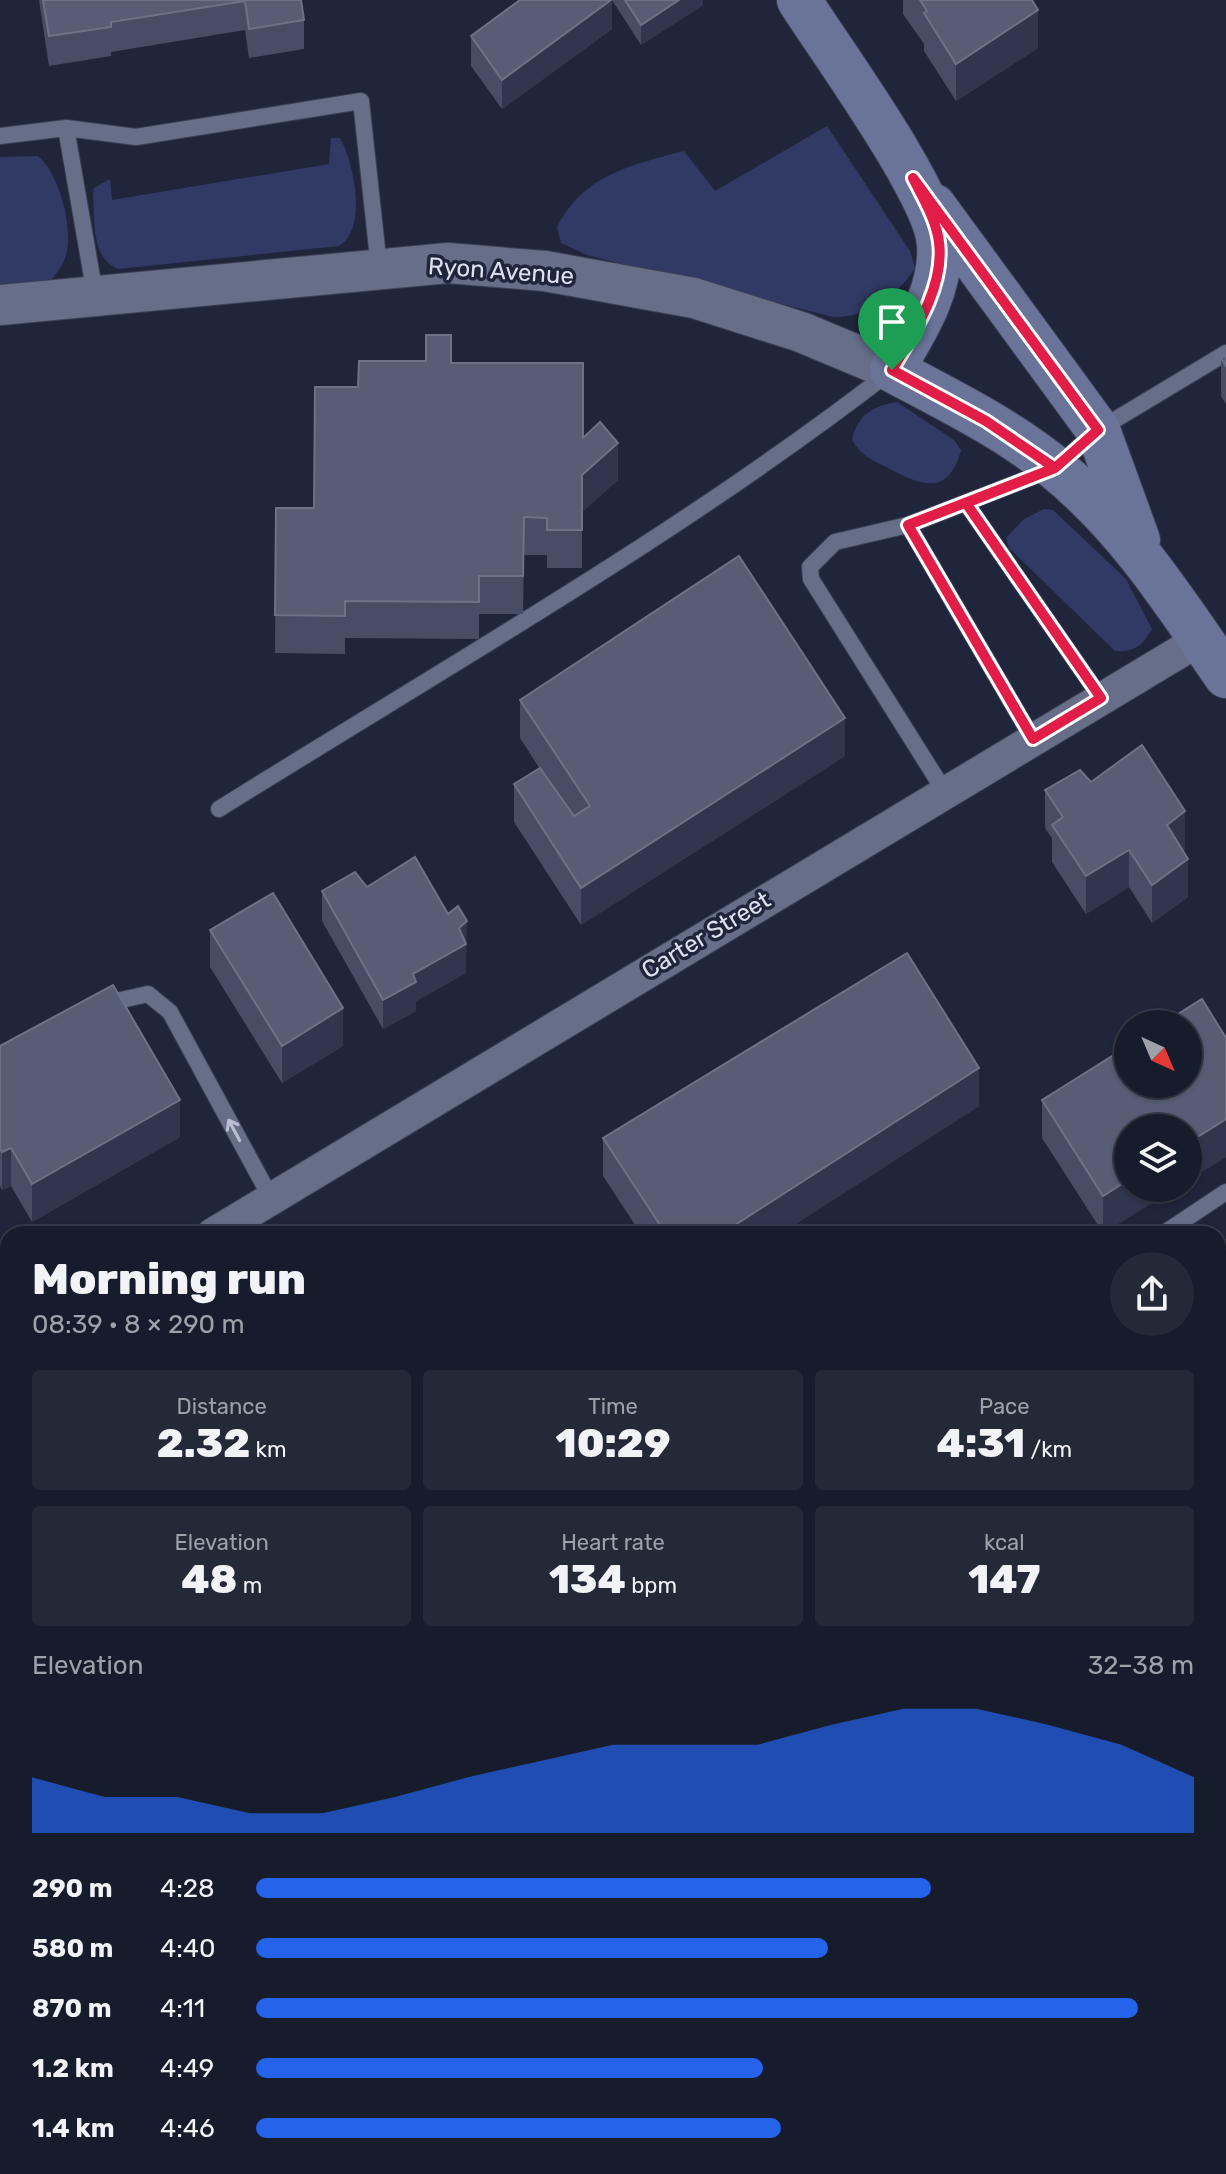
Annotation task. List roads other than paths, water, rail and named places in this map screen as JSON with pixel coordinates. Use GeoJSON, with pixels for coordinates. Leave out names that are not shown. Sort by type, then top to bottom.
{"type":"FeatureCollection","features":[{"type":"Feature","properties":{"kind":"main road"},"geometry":{"type":"LineString","coordinates":[[799,0],[913,178],[1098,430],[1146,561]]}},
{"type":"Feature","properties":{"kind":"main road"},"geometry":{"type":"LineString","coordinates":[[913,178],[933,220],[940,245],[934,285],[922,318],[892,370],[986,421],[1055,468],[1146,561],[1226,676]]}},
{"type":"Feature","properties":{"kind":"street","name":"Ryon Avenue"},"geometry":{"type":"LineString","coordinates":[[0,305],[379,267],[448,263],[545,271],[694,298],[801,332],[892,370]]}},
{"type":"Feature","properties":{"kind":"street","name":"Carter Street"},"geometry":{"type":"LineString","coordinates":[[226,1226],[1201,639]]}},
{"type":"Feature","properties":{"kind":"lane"},"geometry":{"type":"LineString","coordinates":[[0,136],[66,128],[136,137],[361,101],[379,267]]}},
{"type":"Feature","properties":{"kind":"lane"},"geometry":{"type":"LineString","coordinates":[[66,128],[95,294]]}},
{"type":"Feature","properties":{"kind":"lane"},"geometry":{"type":"LineString","coordinates":[[945,792],[811,579],[810,567],[835,542],[908,525],[1055,468],[1098,430],[1226,353]]}},
{"type":"Feature","properties":{"kind":"lane"},"geometry":{"type":"LineString","coordinates":[[219,809],[813,432],[892,370]]}},
{"type":"Feature","properties":{"kind":"lane"},"geometry":{"type":"LineString","coordinates":[[966,503],[1101,698]]}},
{"type":"Feature","properties":{"kind":"lane"},"geometry":{"type":"LineString","coordinates":[[908,525],[1033,739]]}},
{"type":"Feature","properties":{"kind":"lane"},"geometry":{"type":"LineString","coordinates":[[92,1007],[148,994],[170,1012],[271,1198]]}},
{"type":"Feature","properties":{"kind":"lane"},"geometry":{"type":"LineString","coordinates":[[1175,1226],[1226,1192]]}}]}
